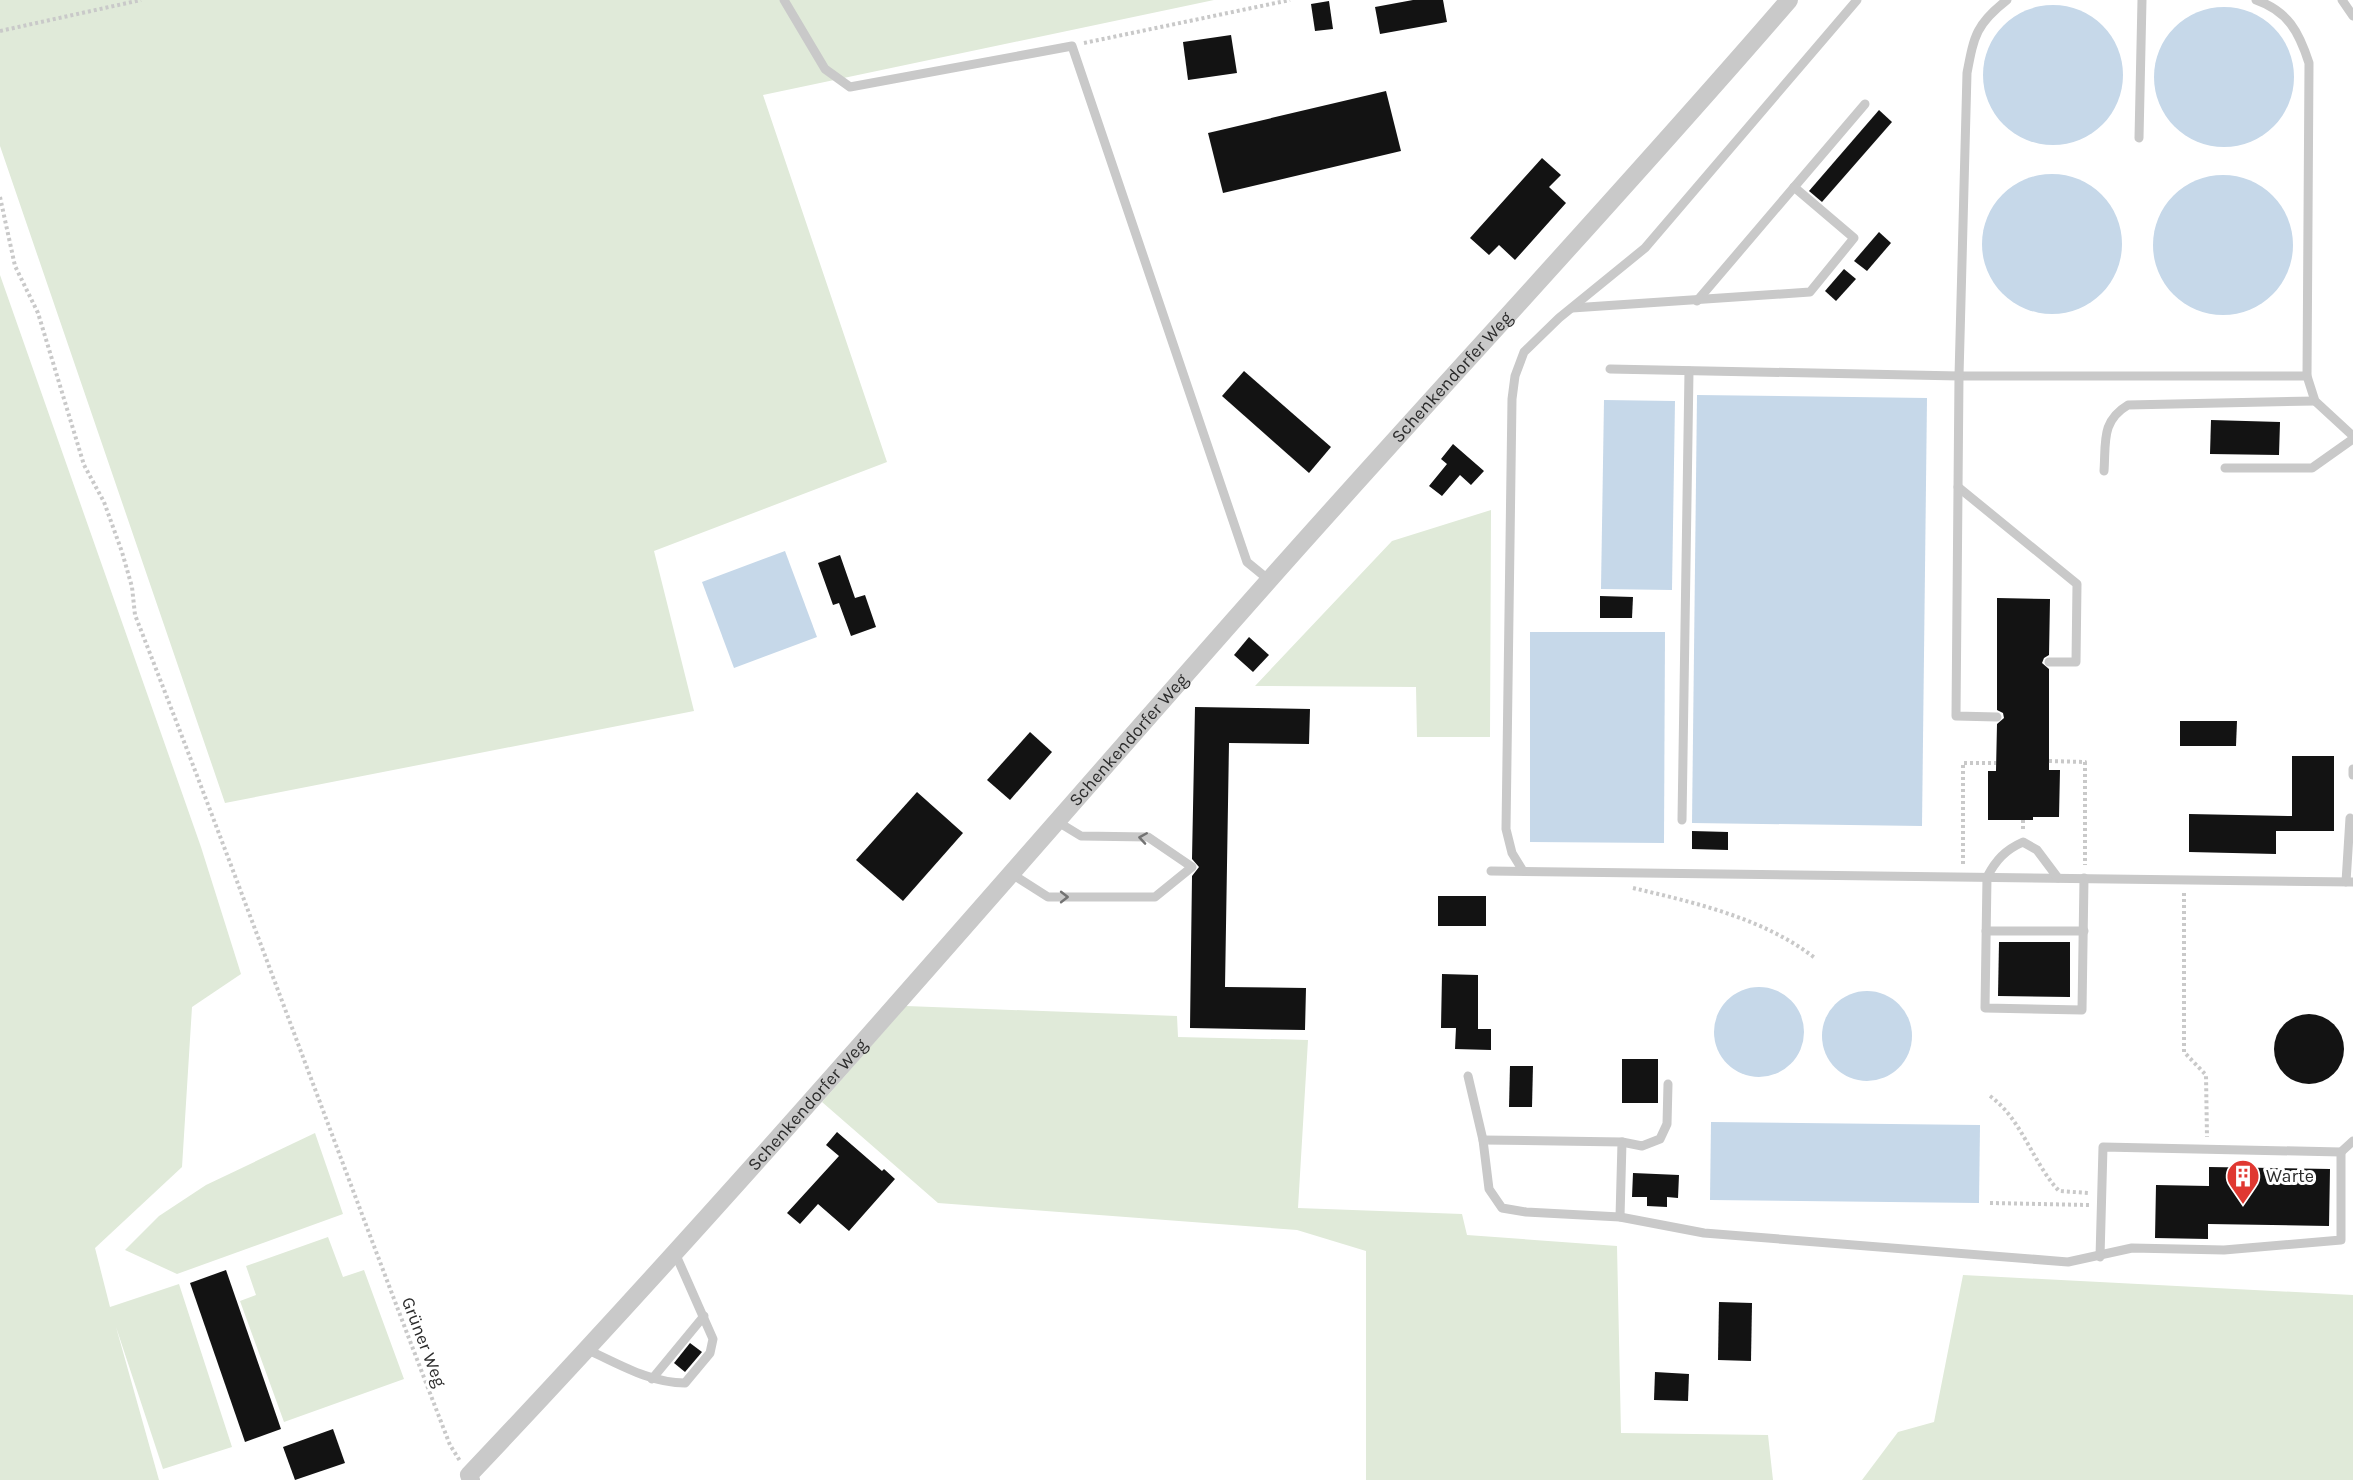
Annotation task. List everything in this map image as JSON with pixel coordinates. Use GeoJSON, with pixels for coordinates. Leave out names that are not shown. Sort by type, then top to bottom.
{"type":"FeatureCollection","features":[{"type":"Feature","properties":{"kind":"street","name":"Schenkendorfer Weg"},"geometry":{"type":"LineString","coordinates":[[470,1478],[675,1253],[1058,822],[1269,580],[1707,95],[1789,0]]}},
{"type":"Feature","properties":{"kind":"lane"},"geometry":{"type":"LineString","coordinates":[[784,0],[825,69],[850,87],[1072,46],[1247,562],[1269,580]]}},
{"type":"Feature","properties":{"kind":"lane"},"geometry":{"type":"LineString","coordinates":[[1523,871],[1512,853],[1506,829],[1512,399],[1515,376],[1524,352],[1572,308],[1645,248],[1857,0]]}},
{"type":"Feature","properties":{"kind":"lane"},"geometry":{"type":"LineString","coordinates":[[1997,717],[1956,716],[1959,376],[1967,73],[1974,34],[1992,12],[2007,0]]}},
{"type":"Feature","properties":{"kind":"lane"},"geometry":{"type":"LineString","coordinates":[[2139,138],[2142,0]]}},
{"type":"Feature","properties":{"kind":"lane"},"geometry":{"type":"LineString","coordinates":[[2225,468],[2312,468],[2353,437],[2315,401],[2307,376],[2309,63],[2300,36],[2275,7],[2256,0]]}},
{"type":"Feature","properties":{"kind":"lane"},"geometry":{"type":"LineString","coordinates":[[2342,0],[2353,16]]}},
{"type":"Feature","properties":{"kind":"lane"},"geometry":{"type":"LineString","coordinates":[[1697,301],[1865,105]]}},
{"type":"Feature","properties":{"kind":"lane"},"geometry":{"type":"LineString","coordinates":[[1572,308],[1809,292],[1854,238],[1794,187]]}},
{"type":"Feature","properties":{"kind":"lane"},"geometry":{"type":"LineString","coordinates":[[1610,369],[1959,376],[2307,376]]}},
{"type":"Feature","properties":{"kind":"lane"},"geometry":{"type":"LineString","coordinates":[[1682,820],[1689,371]]}},
{"type":"Feature","properties":{"kind":"lane"},"geometry":{"type":"LineString","coordinates":[[2104,471],[2106,430],[2114,414],[2128,405],[2315,401]]}},
{"type":"Feature","properties":{"kind":"lane"},"geometry":{"type":"LineString","coordinates":[[1958,487],[2077,584],[2076,662],[2049,662]]}},
{"type":"Feature","properties":{"kind":"lane"},"geometry":{"type":"LineString","coordinates":[[2353,769],[2353,774]]}},
{"type":"Feature","properties":{"kind":"lane"},"geometry":{"type":"LineString","coordinates":[[1491,871],[2349,882],[2350,818]]}},
{"type":"Feature","properties":{"kind":"lane"},"geometry":{"type":"LineString","coordinates":[[1012,874],[1048,897],[1155,897],[1192,867],[1148,837],[1081,837],[1058,822]]}},
{"type":"Feature","properties":{"kind":"lane"},"geometry":{"type":"LineString","coordinates":[[2058,878],[2037,849],[2023,842],[2007,850],[1987,877],[1984,1008],[2082,1010],[2085,878]]}},
{"type":"Feature","properties":{"kind":"lane"},"geometry":{"type":"LineString","coordinates":[[1986,931],[2084,931]]}},
{"type":"Feature","properties":{"kind":"lane"},"geometry":{"type":"LineString","coordinates":[[1468,1076],[1483,1140],[1489,1189],[1502,1208],[1526,1212],[1620,1217],[1704,1233],[1930,1253],[2068,1262],[2100,1257],[2132,1248],[2224,1250],[2340,1240],[2341,1152]]}},
{"type":"Feature","properties":{"kind":"lane"},"geometry":{"type":"LineString","coordinates":[[1483,1140],[1622,1142],[1642,1146],[1660,1139],[1667,1124],[1668,1084]]}},
{"type":"Feature","properties":{"kind":"lane"},"geometry":{"type":"LineString","coordinates":[[2100,1257],[2103,1147],[2341,1152],[2353,1141]]}},
{"type":"Feature","properties":{"kind":"lane"},"geometry":{"type":"LineString","coordinates":[[1620,1217],[1622,1142]]}},
{"type":"Feature","properties":{"kind":"lane"},"geometry":{"type":"LineString","coordinates":[[588,1350],[652,1378],[667,1383],[685,1383],[710,1353],[713,1339],[675,1253]]}},
{"type":"Feature","properties":{"kind":"lane"},"geometry":{"type":"LineString","coordinates":[[652,1378],[704,1316]]}},
{"type":"Feature","properties":{"kind":"path"},"geometry":{"type":"LineString","coordinates":[[0,31],[141,0]]}},
{"type":"Feature","properties":{"kind":"path"},"geometry":{"type":"LineString","coordinates":[[1072,46],[1290,0]]}},
{"type":"Feature","properties":{"kind":"path","name":"Grüner Weg"},"geometry":{"type":"LineString","coordinates":[[0,198],[15,266],[38,313],[84,465],[104,502],[122,552],[132,587],[135,615],[219,830],[361,1215],[450,1445],[470,1478]]}},
{"type":"Feature","properties":{"kind":"path"},"geometry":{"type":"LineString","coordinates":[[2049,761],[2085,762],[2085,878]]}},
{"type":"Feature","properties":{"kind":"path"},"geometry":{"type":"LineString","coordinates":[[1964,877],[1963,763],[1996,762]]}},
{"type":"Feature","properties":{"kind":"path"},"geometry":{"type":"LineString","coordinates":[[2184,880],[2184,1052],[2206,1075],[2207,1150]]}},
{"type":"Feature","properties":{"kind":"path"},"geometry":{"type":"LineString","coordinates":[[1628,886],[1714,908],[1793,942],[1815,958]]}},
{"type":"Feature","properties":{"kind":"path"},"geometry":{"type":"LineString","coordinates":[[1990,1096],[2004,1106],[2046,1176],[2059,1191],[2102,1194]]}},
{"type":"Feature","properties":{"kind":"path"},"geometry":{"type":"LineString","coordinates":[[1990,1203],[2101,1206]]}},
{"type":"Feature","properties":{"kind":"green space"},"geometry":{"type":"Polygon","coordinates":[[[0,0],[1214,0],[763,95],[887,462],[654,551],[694,711],[225,803],[0,146],[0,0]]]}},
{"type":"Feature","properties":{"kind":"green space"},"geometry":{"type":"Polygon","coordinates":[[[0,275],[201,847],[241,974],[192,1007],[182,1167],[95,1248],[110,1307],[179,1284],[232,1447],[163,1469],[116,1327],[159,1480],[0,1480],[0,275]]]}},
{"type":"Feature","properties":{"kind":"green space"},"geometry":{"type":"Polygon","coordinates":[[[1491,510],[1490,737],[1417,737],[1416,687],[1255,686],[1392,541],[1491,510]]]}},
{"type":"Feature","properties":{"kind":"green space"},"geometry":{"type":"Polygon","coordinates":[[[906,1006],[1177,1016],[1178,1037],[1308,1040],[1298,1208],[1462,1214],[1467,1235],[1617,1246],[1621,1433],[1768,1435],[1773,1480],[1366,1480],[1366,1251],[1297,1230],[938,1203],[822,1102],[906,1006]]]}},
{"type":"Feature","properties":{"kind":"green space"},"geometry":{"type":"Polygon","coordinates":[[[315,1133],[343,1214],[177,1274],[125,1250],[159,1216],[206,1185],[315,1133]]]}},
{"type":"Feature","properties":{"kind":"green space"},"geometry":{"type":"Polygon","coordinates":[[[328,1237],[343,1277],[364,1270],[404,1379],[284,1422],[240,1301],[256,1295],[246,1266],[328,1237]]]}},
{"type":"Feature","properties":{"kind":"green space"},"geometry":{"type":"Polygon","coordinates":[[[1963,1275],[2353,1295],[2353,1480],[1862,1480],[1898,1432],[1934,1422],[1963,1275]]]}},
{"type":"Feature","properties":{"kind":"water"},"geometry":{"type":"Polygon","coordinates":[[[2053,5],[2080,10],[2103,25],[2118,48],[2123,75],[2118,102],[2103,125],[2080,140],[2053,145],[2026,140],[2003,125],[1988,102],[1983,75],[1988,48],[2003,25],[2026,10],[2053,5]]]}},
{"type":"Feature","properties":{"kind":"water"},"geometry":{"type":"Polygon","coordinates":[[[2224,7],[2251,12],[2274,27],[2289,50],[2294,77],[2289,104],[2274,127],[2251,142],[2224,147],[2197,142],[2174,127],[2159,104],[2154,77],[2159,50],[2174,27],[2197,12],[2224,7]]]}},
{"type":"Feature","properties":{"kind":"water"},"geometry":{"type":"Polygon","coordinates":[[[2052,174],[2079,179],[2102,194],[2117,217],[2122,244],[2117,271],[2102,294],[2079,309],[2052,314],[2025,309],[2002,294],[1987,271],[1982,244],[1987,217],[2002,194],[2025,179],[2052,174]]]}},
{"type":"Feature","properties":{"kind":"water"},"geometry":{"type":"Polygon","coordinates":[[[2223,175],[2250,180],[2273,195],[2288,218],[2293,245],[2288,272],[2273,295],[2250,310],[2223,315],[2196,310],[2173,295],[2158,272],[2153,245],[2158,218],[2173,195],[2196,180],[2223,175]]]}},
{"type":"Feature","properties":{"kind":"water"},"geometry":{"type":"Polygon","coordinates":[[[1697,395],[1927,398],[1922,826],[1692,823],[1697,395]]]}},
{"type":"Feature","properties":{"kind":"water"},"geometry":{"type":"Polygon","coordinates":[[[1604,400],[1675,401],[1672,590],[1601,589],[1604,400]]]}},
{"type":"Feature","properties":{"kind":"water"},"geometry":{"type":"Polygon","coordinates":[[[785,551],[817,637],[734,668],[702,582],[785,551]]]}},
{"type":"Feature","properties":{"kind":"water"},"geometry":{"type":"Polygon","coordinates":[[[1530,632],[1665,632],[1664,843],[1530,842],[1530,632]]]}},
{"type":"Feature","properties":{"kind":"water"},"geometry":{"type":"Polygon","coordinates":[[[1750,987],[1768,987],[1784,994],[1797,1007],[1804,1023],[1804,1041],[1797,1057],[1784,1070],[1768,1077],[1750,1077],[1734,1070],[1721,1057],[1714,1041],[1714,1023],[1721,1007],[1734,994],[1750,987]]]}},
{"type":"Feature","properties":{"kind":"water"},"geometry":{"type":"Polygon","coordinates":[[[1858,991],[1876,991],[1892,998],[1905,1011],[1912,1027],[1912,1045],[1905,1061],[1892,1074],[1876,1081],[1858,1081],[1842,1074],[1829,1061],[1822,1045],[1822,1027],[1829,1011],[1842,998],[1858,991]]]}},
{"type":"Feature","properties":{"kind":"water"},"geometry":{"type":"Polygon","coordinates":[[[1711,1122],[1980,1125],[1979,1203],[1710,1200],[1711,1122]]]}},
{"type":"Feature","properties":{"kind":"building"},"geometry":{"type":"Polygon","coordinates":[[[1413,0],[1443,0],[1447,22],[1380,34],[1375,7],[1413,0]]]}},
{"type":"Feature","properties":{"kind":"building"},"geometry":{"type":"Polygon","coordinates":[[[1329,1],[1333,29],[1315,31],[1311,4],[1329,1]]]}},
{"type":"Feature","properties":{"kind":"building"},"geometry":{"type":"Polygon","coordinates":[[[1231,35],[1237,73],[1188,80],[1183,42],[1231,35]]]}},
{"type":"Feature","properties":{"kind":"building"},"geometry":{"type":"Polygon","coordinates":[[[1386,91],[1401,151],[1223,193],[1208,133],[1386,91]]]}},
{"type":"Feature","properties":{"kind":"building"},"geometry":{"type":"Polygon","coordinates":[[[1879,110],[1892,122],[1822,202],[1809,191],[1879,110]]]}},
{"type":"Feature","properties":{"kind":"building"},"geometry":{"type":"Polygon","coordinates":[[[1542,158],[1561,175],[1549,187],[1566,203],[1515,260],[1499,245],[1489,255],[1470,238],[1542,158]]]}},
{"type":"Feature","properties":{"kind":"building"},"geometry":{"type":"Polygon","coordinates":[[[1879,232],[1891,243],[1867,271],[1854,261],[1879,232]]]}},
{"type":"Feature","properties":{"kind":"building"},"geometry":{"type":"Polygon","coordinates":[[[1844,269],[1856,279],[1836,301],[1825,291],[1844,269]]]}},
{"type":"Feature","properties":{"kind":"building"},"geometry":{"type":"Polygon","coordinates":[[[1244,371],[1331,447],[1309,473],[1222,396],[1244,371]]]}},
{"type":"Feature","properties":{"kind":"building"},"geometry":{"type":"Polygon","coordinates":[[[2211,420],[2280,422],[2279,455],[2210,454],[2211,420]]]}},
{"type":"Feature","properties":{"kind":"building"},"geometry":{"type":"Polygon","coordinates":[[[1453,444],[1484,471],[1471,485],[1460,475],[1442,496],[1429,486],[1447,464],[1441,459],[1453,444]]]}},
{"type":"Feature","properties":{"kind":"building"},"geometry":{"type":"Polygon","coordinates":[[[840,555],[855,598],[865,595],[876,627],[851,636],[839,603],[833,605],[818,563],[840,555]]]}},
{"type":"Feature","properties":{"kind":"building"},"geometry":{"type":"Polygon","coordinates":[[[1600,596],[1633,597],[1632,618],[1600,618],[1600,596]]]}},
{"type":"Feature","properties":{"kind":"building"},"geometry":{"type":"Polygon","coordinates":[[[1997,598],[2050,599],[2049,655],[2042,663],[2049,669],[2049,770],[2060,770],[2059,817],[2033,817],[2033,820],[1988,820],[1988,771],[1996,771],[1997,724],[2004,718],[2003,713],[1997,710],[1997,598]]]}},
{"type":"Feature","properties":{"kind":"building"},"geometry":{"type":"Polygon","coordinates":[[[1249,637],[1269,655],[1253,672],[1234,655],[1249,637]]]}},
{"type":"Feature","properties":{"kind":"building"},"geometry":{"type":"Polygon","coordinates":[[[1195,707],[1310,709],[1309,744],[1229,743],[1225,987],[1306,988],[1305,1030],[1190,1028],[1192,876],[1199,867],[1192,859],[1195,707]]]}},
{"type":"Feature","properties":{"kind":"building"},"geometry":{"type":"Polygon","coordinates":[[[2180,721],[2237,721],[2236,746],[2180,746],[2180,721]]]}},
{"type":"Feature","properties":{"kind":"building"},"geometry":{"type":"Polygon","coordinates":[[[1030,732],[1052,752],[1010,800],[987,780],[1030,732]]]}},
{"type":"Feature","properties":{"kind":"building"},"geometry":{"type":"Polygon","coordinates":[[[2292,756],[2334,756],[2334,831],[2276,831],[2276,854],[2189,852],[2189,814],[2292,816],[2292,756]]]}},
{"type":"Feature","properties":{"kind":"building"},"geometry":{"type":"Polygon","coordinates":[[[917,792],[963,833],[903,901],[856,860],[917,792]]]}},
{"type":"Feature","properties":{"kind":"building"},"geometry":{"type":"Polygon","coordinates":[[[1692,831],[1728,832],[1728,850],[1692,849],[1692,831]]]}},
{"type":"Feature","properties":{"kind":"building"},"geometry":{"type":"Polygon","coordinates":[[[1438,896],[1486,896],[1486,926],[1438,926],[1438,896]]]}},
{"type":"Feature","properties":{"kind":"building"},"geometry":{"type":"Polygon","coordinates":[[[1999,942],[2070,942],[2070,997],[1998,996],[1999,942]]]}},
{"type":"Feature","properties":{"kind":"building"},"geometry":{"type":"Polygon","coordinates":[[[1442,974],[1478,975],[1478,1029],[1491,1029],[1491,1050],[1455,1049],[1456,1028],[1441,1028],[1442,974]]]}},
{"type":"Feature","properties":{"kind":"building"},"geometry":{"type":"Polygon","coordinates":[[[2309,1014],[2328,1020],[2338,1030],[2344,1049],[2338,1068],[2328,1078],[2309,1084],[2290,1078],[2280,1068],[2274,1049],[2280,1030],[2290,1020],[2309,1014]]]}},
{"type":"Feature","properties":{"kind":"building"},"geometry":{"type":"Polygon","coordinates":[[[1622,1059],[1658,1059],[1658,1103],[1622,1103],[1622,1059]]]}},
{"type":"Feature","properties":{"kind":"building"},"geometry":{"type":"Polygon","coordinates":[[[1510,1066],[1533,1066],[1532,1107],[1509,1107],[1510,1066]]]}},
{"type":"Feature","properties":{"kind":"building"},"geometry":{"type":"Polygon","coordinates":[[[837,1132],[882,1171],[884,1169],[895,1179],[849,1231],[818,1204],[800,1224],[787,1213],[839,1156],[826,1145],[837,1132]]]}},
{"type":"Feature","properties":{"kind":"building","name":"Warte"},"geometry":{"type":"Polygon","coordinates":[[[2209,1167],[2330,1169],[2329,1226],[2208,1224],[2208,1239],[2155,1238],[2156,1185],[2209,1186],[2209,1167]]]}},
{"type":"Feature","properties":{"kind":"building"},"geometry":{"type":"Polygon","coordinates":[[[1633,1173],[1679,1175],[1678,1198],[1667,1197],[1667,1207],[1647,1206],[1647,1197],[1632,1197],[1633,1173]]]}},
{"type":"Feature","properties":{"kind":"building"},"geometry":{"type":"Polygon","coordinates":[[[226,1270],[281,1429],[245,1442],[190,1283],[226,1270]]]}},
{"type":"Feature","properties":{"kind":"building"},"geometry":{"type":"Polygon","coordinates":[[[1719,1302],[1752,1303],[1751,1361],[1718,1360],[1719,1302]]]}},
{"type":"Feature","properties":{"kind":"building"},"geometry":{"type":"Polygon","coordinates":[[[690,1343],[702,1352],[685,1372],[674,1363],[690,1343]]]}},
{"type":"Feature","properties":{"kind":"building"},"geometry":{"type":"Polygon","coordinates":[[[1655,1372],[1689,1374],[1688,1401],[1654,1400],[1655,1372]]]}},
{"type":"Feature","properties":{"kind":"building"},"geometry":{"type":"Polygon","coordinates":[[[333,1429],[345,1463],[295,1480],[283,1447],[333,1429]]]}},
{"type":"Feature","properties":{"kind":"place","name":"Warte"},"geometry":{"type":"Point","coordinates":[2243,1205]}}]}
